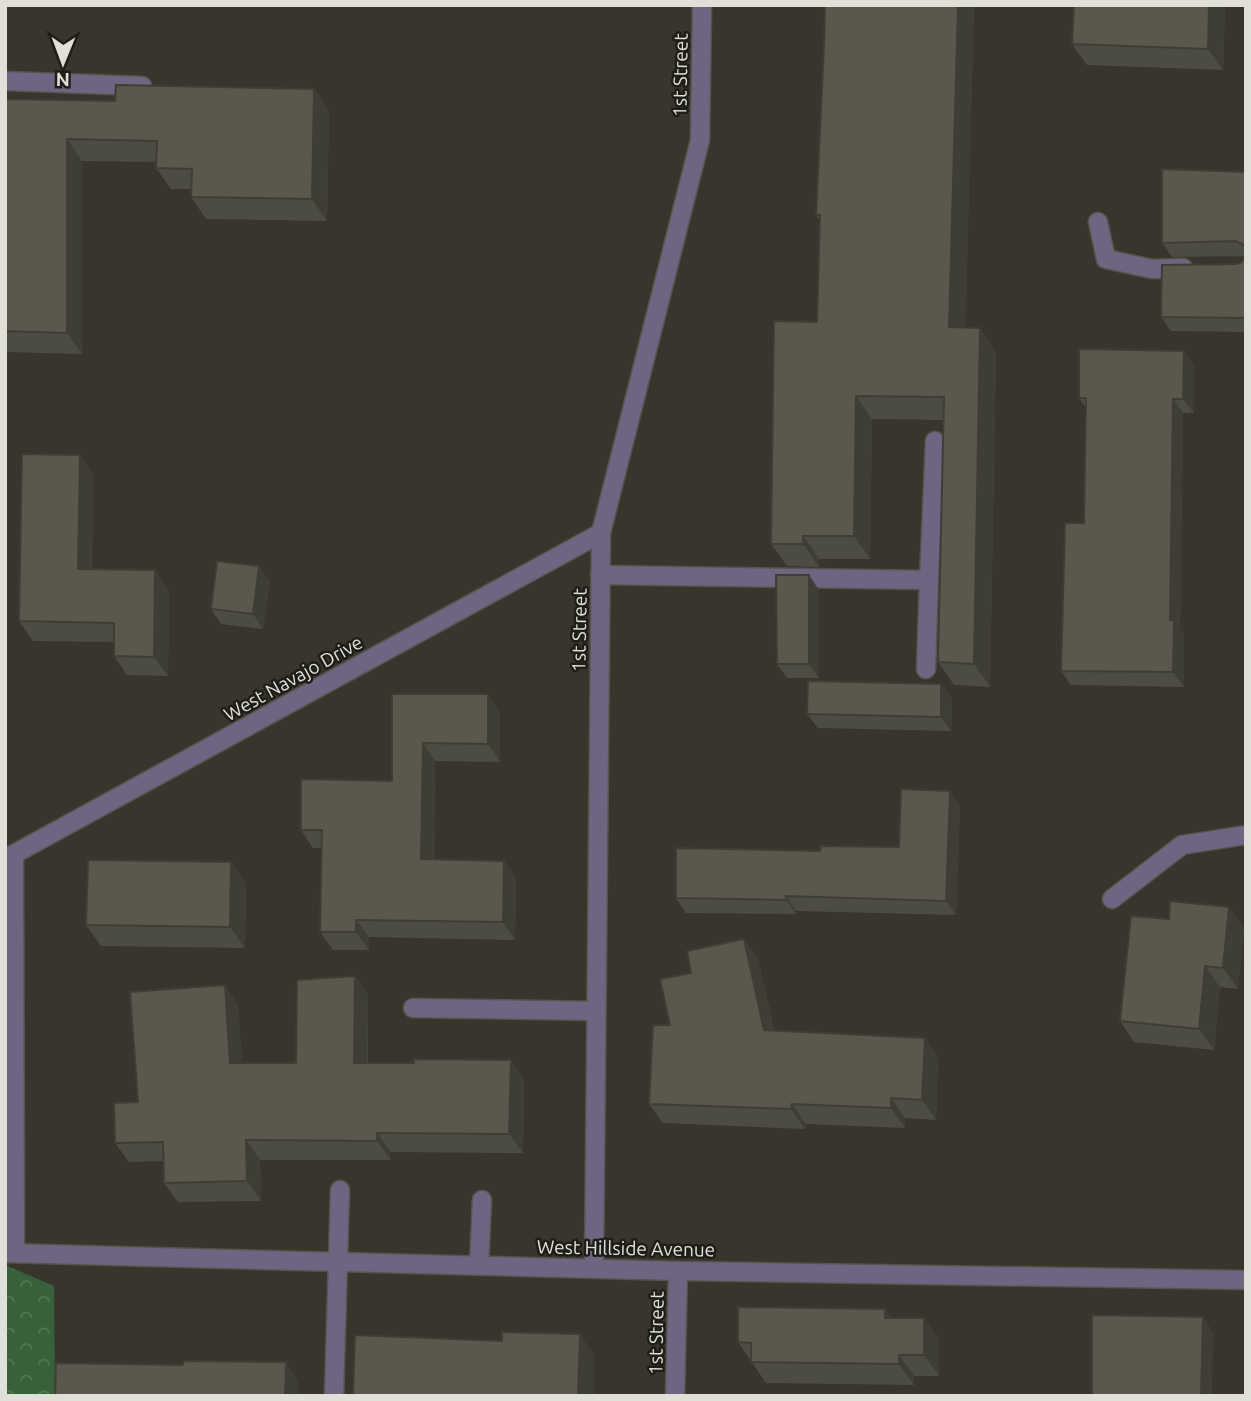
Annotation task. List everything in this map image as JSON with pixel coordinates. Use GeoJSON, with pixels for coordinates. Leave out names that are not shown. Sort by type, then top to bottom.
{"type":"FeatureCollection","features":[{"type":"Feature","properties":{"kind":"street","name":"1st Street"},"geometry":{"type":"LineString","coordinates":[[594,1268],[601,533],[700,140],[702,5]]}},
{"type":"Feature","properties":{"kind":"street"},"geometry":{"type":"LineString","coordinates":[[5,81],[155,87]]}},
{"type":"Feature","properties":{"kind":"street"},"geometry":{"type":"LineString","coordinates":[[1098,222],[1106,259],[1152,269],[1206,268]]}},
{"type":"Feature","properties":{"kind":"street"},"geometry":{"type":"LineString","coordinates":[[926,668],[935,441]]}},
{"type":"Feature","properties":{"kind":"street","name":"West Navajo Drive"},"geometry":{"type":"LineString","coordinates":[[10,857],[601,533]]}},
{"type":"Feature","properties":{"kind":"street"},"geometry":{"type":"LineString","coordinates":[[600,575],[929,580]]}},
{"type":"Feature","properties":{"kind":"street"},"geometry":{"type":"LineString","coordinates":[[1112,899],[1182,845],[1246,835]]}},
{"type":"Feature","properties":{"kind":"street"},"geometry":{"type":"LineString","coordinates":[[10,857],[10,1253]]}},
{"type":"Feature","properties":{"kind":"street"},"geometry":{"type":"LineString","coordinates":[[413,1008],[596,1011]]}},
{"type":"Feature","properties":{"kind":"street"},"geometry":{"type":"LineString","coordinates":[[334,1396],[340,1190]]}},
{"type":"Feature","properties":{"kind":"street"},"geometry":{"type":"LineString","coordinates":[[479,1265],[482,1200]]}},
{"type":"Feature","properties":{"kind":"street","name":"West Hillside Avenue"},"geometry":{"type":"LineString","coordinates":[[10,1253],[678,1271],[1246,1280]]}},
{"type":"Feature","properties":{"kind":"street","name":"1st Street"},"geometry":{"type":"LineString","coordinates":[[675,1396],[678,1271]]}},
{"type":"Feature","properties":{"kind":"green space"},"geometry":{"type":"Polygon","coordinates":[[[5,1265],[54,1286],[55,1396],[5,1396],[5,1265]]]}},
{"type":"Feature","properties":{"kind":"building"},"geometry":{"type":"Polygon","coordinates":[[[825,5],[958,5],[949,327],[980,328],[974,664],[938,662],[944,397],[856,396],[854,536],[803,536],[803,544],[771,544],[774,321],[817,322],[820,215],[816,215],[825,5]]]}},
{"type":"Feature","properties":{"kind":"building"},"geometry":{"type":"Polygon","coordinates":[[[1074,5],[1209,5],[1208,49],[1072,44],[1074,5]]]}},
{"type":"Feature","properties":{"kind":"building"},"geometry":{"type":"Polygon","coordinates":[[[116,85],[314,89],[312,199],[191,197],[192,169],[156,168],[157,141],[67,139],[67,333],[5,331],[5,99],[115,101],[116,85]]]}},
{"type":"Feature","properties":{"kind":"building"},"geometry":{"type":"Polygon","coordinates":[[[1162,169],[1246,172],[1246,248],[1236,241],[1162,243],[1162,169]]]}},
{"type":"Feature","properties":{"kind":"building"},"geometry":{"type":"Polygon","coordinates":[[[1246,255],[1246,318],[1161,317],[1162,265],[1236,264],[1242,262],[1246,255]]]}},
{"type":"Feature","properties":{"kind":"building"},"geometry":{"type":"Polygon","coordinates":[[[1079,349],[1184,351],[1183,399],[1173,399],[1170,620],[1174,620],[1173,672],[1061,671],[1065,523],[1084,523],[1086,398],[1079,398],[1079,349]]]}},
{"type":"Feature","properties":{"kind":"building"},"geometry":{"type":"Polygon","coordinates":[[[22,454],[80,455],[78,569],[155,570],[154,657],[114,656],[114,623],[19,621],[22,454]]]}},
{"type":"Feature","properties":{"kind":"building"},"geometry":{"type":"Polygon","coordinates":[[[217,561],[259,566],[253,614],[211,609],[217,561]]]}},
{"type":"Feature","properties":{"kind":"building"},"geometry":{"type":"Polygon","coordinates":[[[776,575],[809,575],[809,664],[777,664],[776,575]]]}},
{"type":"Feature","properties":{"kind":"building"},"geometry":{"type":"Polygon","coordinates":[[[808,681],[941,684],[941,717],[807,714],[808,681]]]}},
{"type":"Feature","properties":{"kind":"building"},"geometry":{"type":"Polygon","coordinates":[[[392,694],[488,694],[488,744],[423,743],[421,859],[504,861],[503,922],[356,920],[356,932],[320,932],[322,830],[301,830],[301,779],[392,781],[392,694]]]}},
{"type":"Feature","properties":{"kind":"building"},"geometry":{"type":"Polygon","coordinates":[[[901,789],[950,791],[946,901],[786,896],[786,900],[676,898],[676,848],[820,851],[821,846],[899,847],[901,789]]]}},
{"type":"Feature","properties":{"kind":"building"},"geometry":{"type":"Polygon","coordinates":[[[88,860],[231,862],[230,927],[86,925],[88,860]]]}},
{"type":"Feature","properties":{"kind":"building"},"geometry":{"type":"Polygon","coordinates":[[[1170,901],[1229,907],[1223,968],[1205,966],[1199,1029],[1120,1021],[1131,916],[1169,919],[1170,901]]]}},
{"type":"Feature","properties":{"kind":"building"},"geometry":{"type":"Polygon","coordinates":[[[744,939],[764,1030],[925,1038],[922,1100],[891,1098],[891,1108],[792,1104],[791,1109],[649,1104],[653,1025],[670,1025],[660,979],[691,973],[687,951],[744,939]]]}},
{"type":"Feature","properties":{"kind":"building"},"geometry":{"type":"Polygon","coordinates":[[[355,976],[354,1063],[414,1063],[414,1059],[511,1060],[509,1134],[377,1133],[377,1141],[246,1140],[247,1181],[164,1183],[163,1142],[115,1143],[114,1103],[138,1102],[130,992],[225,985],[230,1063],[296,1063],[297,980],[355,976]]]}},
{"type":"Feature","properties":{"kind":"building"},"geometry":{"type":"Polygon","coordinates":[[[738,1307],[885,1309],[885,1318],[924,1318],[924,1355],[899,1355],[899,1364],[751,1362],[751,1343],[738,1342],[738,1307]]]}},
{"type":"Feature","properties":{"kind":"building"},"geometry":{"type":"Polygon","coordinates":[[[1092,1315],[1203,1317],[1201,1396],[1092,1396],[1092,1315]]]}},
{"type":"Feature","properties":{"kind":"building"},"geometry":{"type":"Polygon","coordinates":[[[502,1332],[580,1334],[578,1396],[353,1396],[355,1335],[502,1341],[502,1332]]]}},
{"type":"Feature","properties":{"kind":"building"},"geometry":{"type":"Polygon","coordinates":[[[184,1361],[286,1362],[285,1396],[55,1396],[56,1363],[183,1365],[184,1361]]]}}]}
